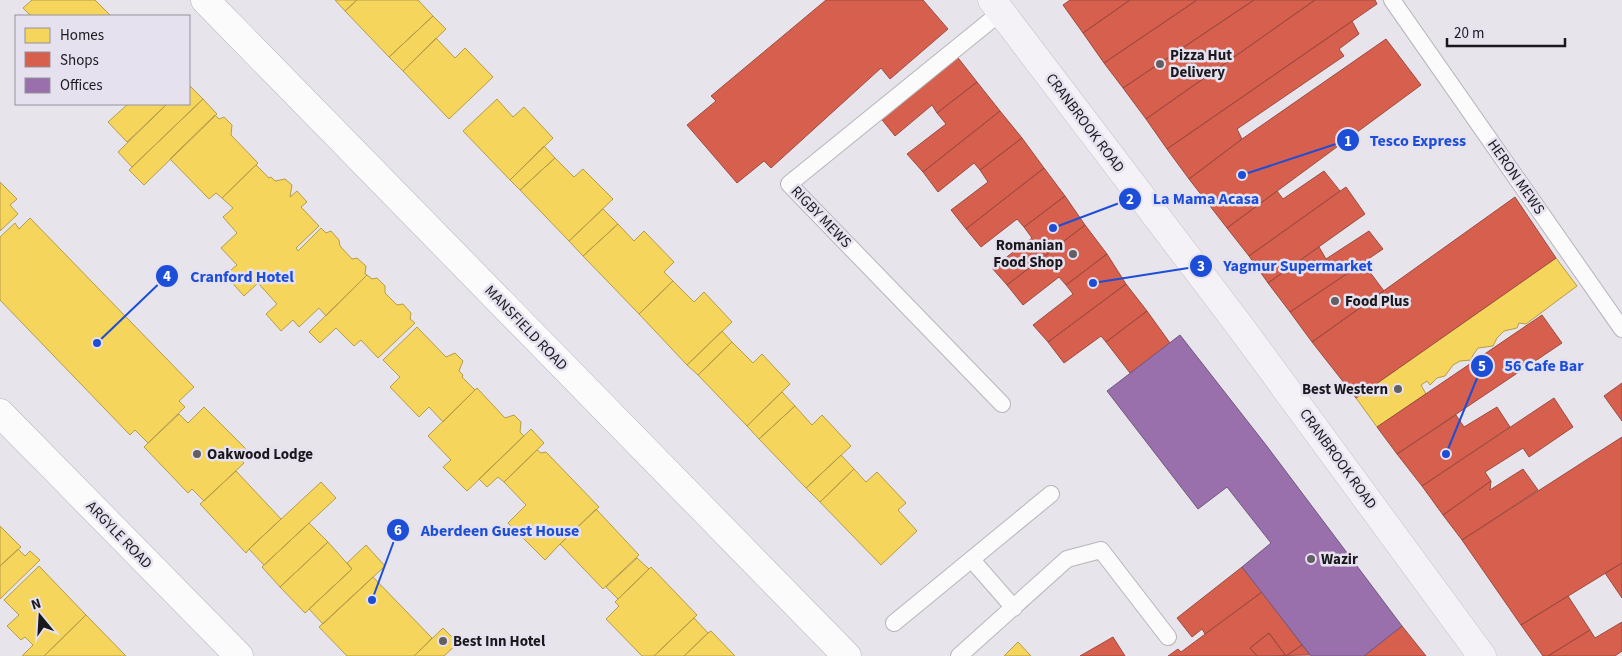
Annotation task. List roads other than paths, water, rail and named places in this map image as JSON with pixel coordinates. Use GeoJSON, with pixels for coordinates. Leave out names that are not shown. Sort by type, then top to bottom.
{"type":"FeatureCollection","features":[{"type":"Feature","properties":{"kind":"main road","name":"CRANBROOK ROAD"},"geometry":{"type":"LineString","coordinates":[[996,6],[1239,325],[1482,656]]}},
{"type":"Feature","properties":{"kind":"street","name":"MANSFIELD ROAD"},"geometry":{"type":"LineString","coordinates":[[205,0],[847,656]]}},
{"type":"Feature","properties":{"kind":"street","name":"ARGYLE ROAD"},"geometry":{"type":"LineString","coordinates":[[0,413],[239,656]]}},
{"type":"Feature","properties":{"kind":"lane","name":"HERON MEWS"},"geometry":{"type":"LineString","coordinates":[[1392,0],[1622,330]]}},
{"type":"Feature","properties":{"kind":"lane","name":"RIGBY MEWS"},"geometry":{"type":"LineString","coordinates":[[996,6],[789,184],[1002,404]]}},
{"type":"Feature","properties":{"kind":"lane"},"geometry":{"type":"LineString","coordinates":[[894,623],[1051,494]]}},
{"type":"Feature","properties":{"kind":"lane"},"geometry":{"type":"LineString","coordinates":[[959,656],[1067,559],[1101,550],[1168,637]]}},
{"type":"Feature","properties":{"kind":"lane"},"geometry":{"type":"LineString","coordinates":[[972,560],[1014,608]]}},
{"type":"Feature","properties":{"kind":"place","name":"Pizza Hut Delivery"},"geometry":{"type":"Point","coordinates":[1160,64]}},
{"type":"Feature","properties":{"kind":"place","name":"Tesco Express"},"geometry":{"type":"Point","coordinates":[1242,175]}},
{"type":"Feature","properties":{"kind":"place","name":"La Mama Acasa"},"geometry":{"type":"Point","coordinates":[1053,228]}},
{"type":"Feature","properties":{"kind":"place","name":"Romanian Food Shop"},"geometry":{"type":"Point","coordinates":[1073,254]}},
{"type":"Feature","properties":{"kind":"place","name":"Yagmur Supermarket"},"geometry":{"type":"Point","coordinates":[1093,283]}},
{"type":"Feature","properties":{"kind":"place","name":"Food Plus"},"geometry":{"type":"Point","coordinates":[1335,301]}},
{"type":"Feature","properties":{"kind":"place","name":"Cranford Hotel"},"geometry":{"type":"Point","coordinates":[97,343]}},
{"type":"Feature","properties":{"kind":"place","name":"Best Western"},"geometry":{"type":"Point","coordinates":[1398,389]}},
{"type":"Feature","properties":{"kind":"place","name":"Oakwood Lodge"},"geometry":{"type":"Point","coordinates":[197,454]}},
{"type":"Feature","properties":{"kind":"place","name":"56 Cafe Bar"},"geometry":{"type":"Point","coordinates":[1446,454]}},
{"type":"Feature","properties":{"kind":"place","name":"Wazir"},"geometry":{"type":"Point","coordinates":[1311,559]}},
{"type":"Feature","properties":{"kind":"place","name":"Aberdeen Guest House"},"geometry":{"type":"Point","coordinates":[372,600]}},
{"type":"Feature","properties":{"kind":"place","name":"Best Inn Hotel"},"geometry":{"type":"Point","coordinates":[443,641]}}]}
